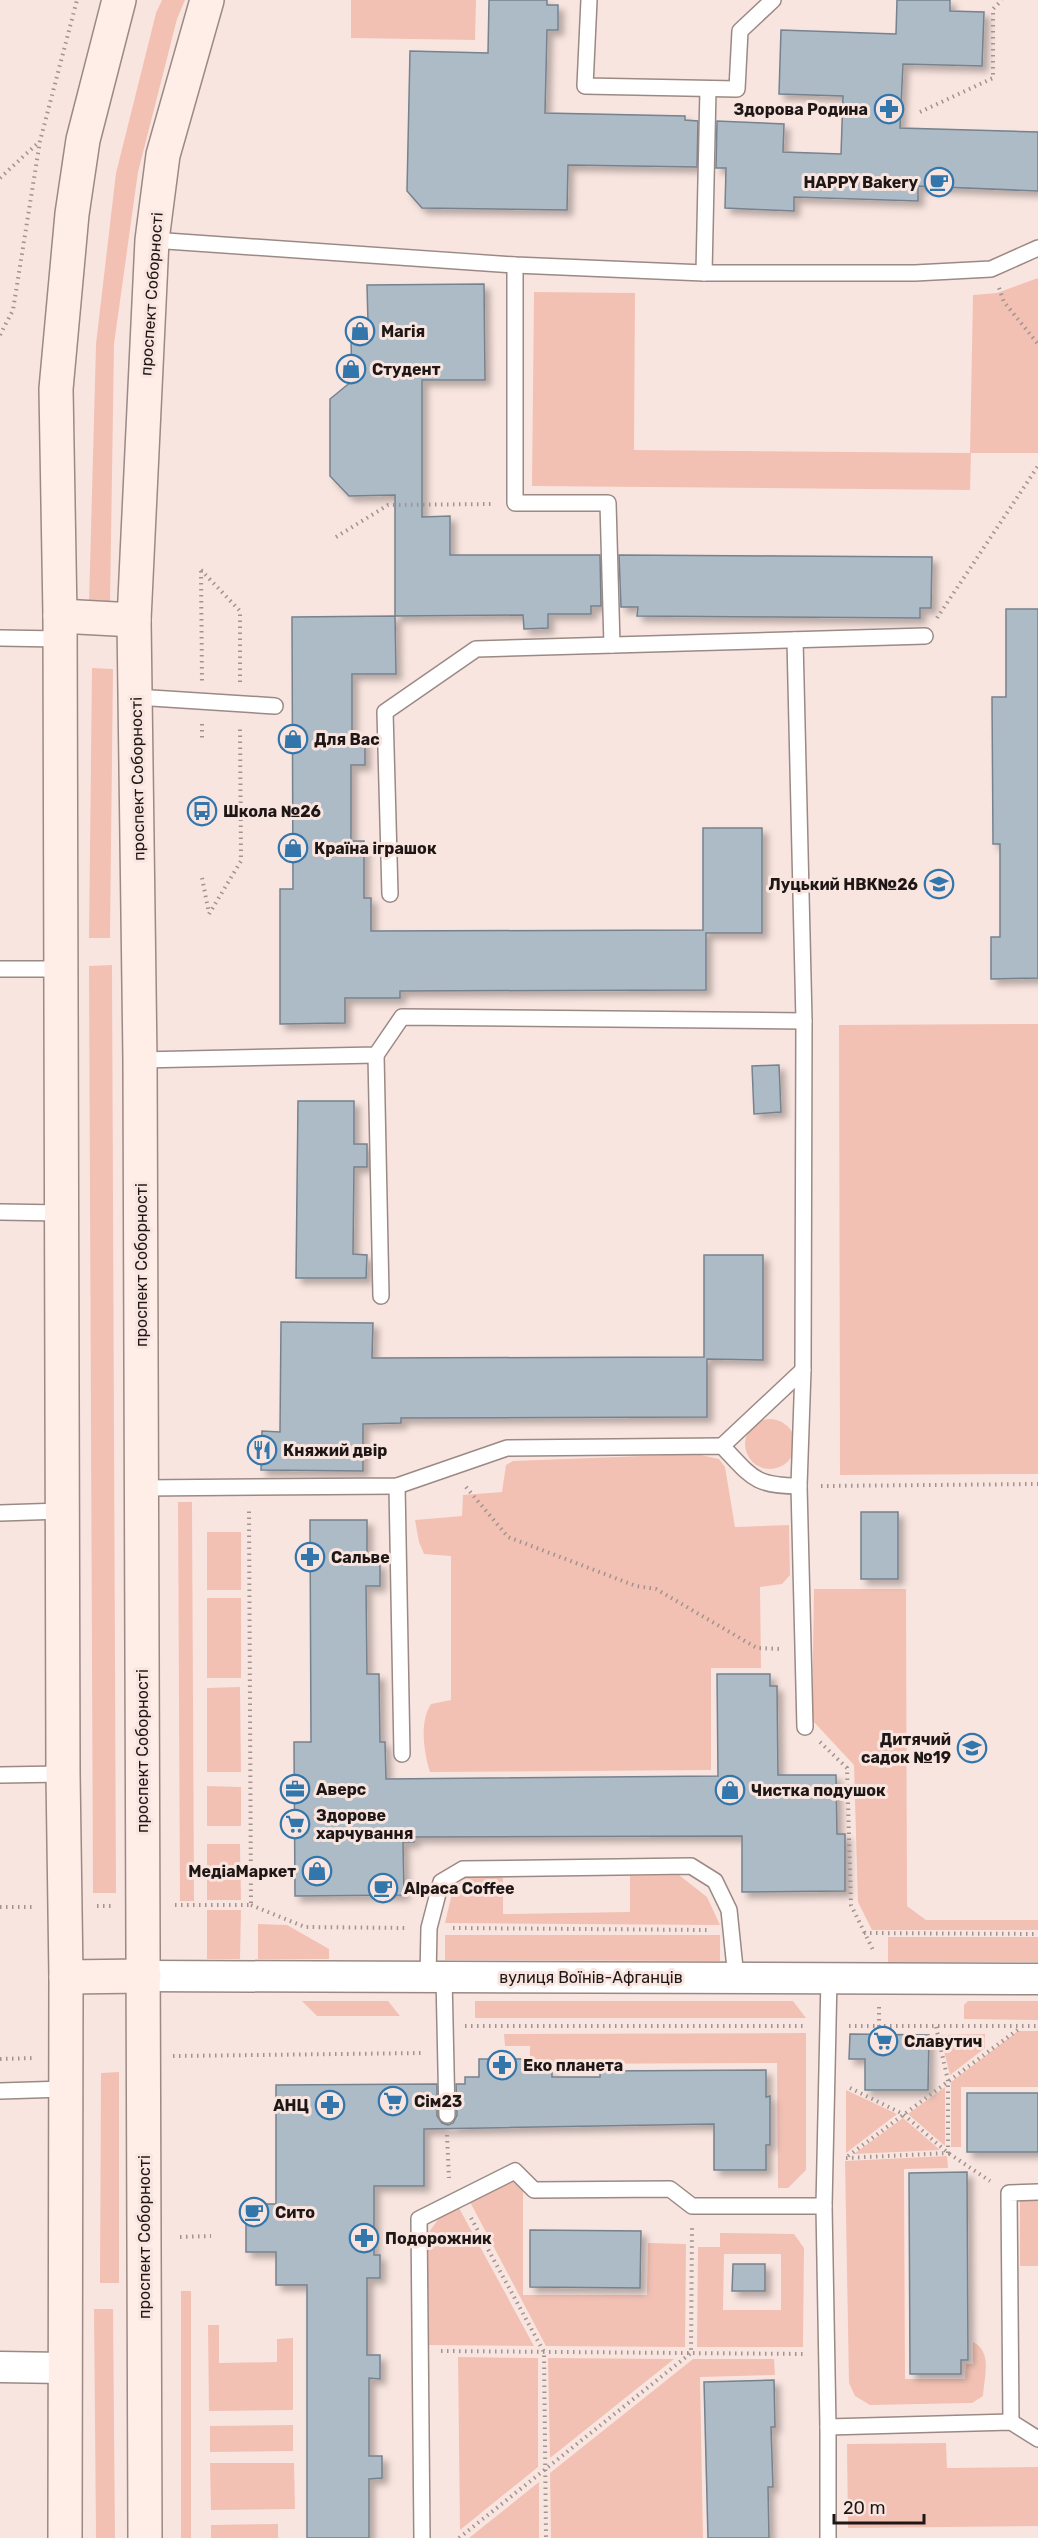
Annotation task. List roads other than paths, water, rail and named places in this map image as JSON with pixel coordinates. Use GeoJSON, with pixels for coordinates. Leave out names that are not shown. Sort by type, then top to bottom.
{"type":"FeatureCollection","features":[{"type":"Feature","properties":{"kind":"main road"},"geometry":{"type":"LineString","coordinates":[[65,2538],[66,1977],[63,1906],[60,628],[56,389],[72,213],[83,141],[119,0]]}},
{"type":"Feature","properties":{"kind":"main road","name":"проспект Соборності"},"geometry":{"type":"LineString","coordinates":[[145,2538],[140,1060],[134,620],[152,240],[163,155],[207,0]]}},
{"type":"Feature","properties":{"kind":"main road"},"geometry":{"type":"LineString","coordinates":[[60,628],[134,620]]}},
{"type":"Feature","properties":{"kind":"main road"},"geometry":{"type":"LineString","coordinates":[[66,1977],[144,1976]]}},
{"type":"Feature","properties":{"kind":"street","name":"вулиця Воїнів-Афганців"},"geometry":{"type":"LineString","coordinates":[[144,1976],[1038,1979]]}},
{"type":"Feature","properties":{"kind":"street"},"geometry":{"type":"LineString","coordinates":[[0,2367],[64,2368]]}},
{"type":"Feature","properties":{"kind":"lane"},"geometry":{"type":"LineString","coordinates":[[589,0],[585,86],[708,89],[737,89],[740,31],[773,0]]}},
{"type":"Feature","properties":{"kind":"lane"},"geometry":{"type":"LineString","coordinates":[[704,273],[708,89]]}},
{"type":"Feature","properties":{"kind":"lane"},"geometry":{"type":"LineString","coordinates":[[152,240],[514,265],[704,273],[915,273],[991,269],[1038,248]]}},
{"type":"Feature","properties":{"kind":"lane"},"geometry":{"type":"LineString","coordinates":[[514,265],[515,503],[608,503],[612,645]]}},
{"type":"Feature","properties":{"kind":"lane"},"geometry":{"type":"LineString","coordinates":[[0,638],[60,628]]}},
{"type":"Feature","properties":{"kind":"lane"},"geometry":{"type":"LineString","coordinates":[[390,894],[385,712],[476,649],[925,636]]}},
{"type":"Feature","properties":{"kind":"lane"},"geometry":{"type":"LineString","coordinates":[[795,640],[804,1021],[803,1370],[799,1486],[805,1727]]}},
{"type":"Feature","properties":{"kind":"lane"},"geometry":{"type":"LineString","coordinates":[[136,697],[274,706]]}},
{"type":"Feature","properties":{"kind":"lane"},"geometry":{"type":"LineString","coordinates":[[0,969],[60,969]]}},
{"type":"Feature","properties":{"kind":"lane"},"geometry":{"type":"LineString","coordinates":[[381,1296],[376,1055],[402,1017],[804,1021]]}},
{"type":"Feature","properties":{"kind":"lane"},"geometry":{"type":"LineString","coordinates":[[140,1060],[376,1055]]}},
{"type":"Feature","properties":{"kind":"lane"},"geometry":{"type":"LineString","coordinates":[[0,1212],[61,1213]]}},
{"type":"Feature","properties":{"kind":"lane"},"geometry":{"type":"LineString","coordinates":[[142,1488],[397,1486],[507,1448],[722,1446],[803,1370]]}},
{"type":"Feature","properties":{"kind":"lane"},"geometry":{"type":"LineString","coordinates":[[722,1446],[756,1480],[772,1486],[799,1486]]}},
{"type":"Feature","properties":{"kind":"lane"},"geometry":{"type":"LineString","coordinates":[[397,1486],[402,1754]]}},
{"type":"Feature","properties":{"kind":"lane"},"geometry":{"type":"LineString","coordinates":[[0,1513],[62,1511]]}},
{"type":"Feature","properties":{"kind":"lane"},"geometry":{"type":"LineString","coordinates":[[0,1775],[63,1774]]}},
{"type":"Feature","properties":{"kind":"lane"},"geometry":{"type":"LineString","coordinates":[[447,2115],[445,2026],[429,1928],[441,1882],[463,1869],[691,1866],[715,1881],[729,1910],[736,1978]]}},
{"type":"Feature","properties":{"kind":"lane"},"geometry":{"type":"LineString","coordinates":[[828,2538],[824,2206],[825,2077],[829,1978]]}},
{"type":"Feature","properties":{"kind":"lane"},"geometry":{"type":"LineString","coordinates":[[0,2091],[65,2089]]}},
{"type":"Feature","properties":{"kind":"lane"},"geometry":{"type":"LineString","coordinates":[[422,2538],[419,2219],[515,2171],[534,2190],[670,2189],[692,2206],[824,2206]]}},
{"type":"Feature","properties":{"kind":"lane"},"geometry":{"type":"LineString","coordinates":[[1011,2422],[1009,2193],[1038,2192]]}},
{"type":"Feature","properties":{"kind":"lane"},"geometry":{"type":"LineString","coordinates":[[828,2427],[1011,2422],[1038,2439]]}},
{"type":"Feature","properties":{"kind":"place","name":"Здорова Родина"},"geometry":{"type":"Point","coordinates":[889,109]}},
{"type":"Feature","properties":{"kind":"place","name":"HAPPY Bakery"},"geometry":{"type":"Point","coordinates":[939,182]}},
{"type":"Feature","properties":{"kind":"place","name":"Магія"},"geometry":{"type":"Point","coordinates":[360,331]}},
{"type":"Feature","properties":{"kind":"place","name":"Студент"},"geometry":{"type":"Point","coordinates":[351,369]}},
{"type":"Feature","properties":{"kind":"place","name":"Для Вас"},"geometry":{"type":"Point","coordinates":[293,739]}},
{"type":"Feature","properties":{"kind":"place","name":"Школа №26"},"geometry":{"type":"Point","coordinates":[202,811]}},
{"type":"Feature","properties":{"kind":"place","name":"Країна іграшок"},"geometry":{"type":"Point","coordinates":[293,848]}},
{"type":"Feature","properties":{"kind":"place","name":"Луцький НВК№26"},"geometry":{"type":"Point","coordinates":[939,884]}},
{"type":"Feature","properties":{"kind":"place","name":"Княжий двір"},"geometry":{"type":"Point","coordinates":[262,1450]}},
{"type":"Feature","properties":{"kind":"place","name":"Сальве"},"geometry":{"type":"Point","coordinates":[310,1557]}},
{"type":"Feature","properties":{"kind":"place","name":"Дитячий садок №19"},"geometry":{"type":"Point","coordinates":[972,1748]}},
{"type":"Feature","properties":{"kind":"place","name":"Аверс"},"geometry":{"type":"Point","coordinates":[295,1789]}},
{"type":"Feature","properties":{"kind":"place","name":"Чистка подушок"},"geometry":{"type":"Point","coordinates":[730,1790]}},
{"type":"Feature","properties":{"kind":"place","name":"Здорове харчування"},"geometry":{"type":"Point","coordinates":[295,1824]}},
{"type":"Feature","properties":{"kind":"place","name":"МедіаМаркет"},"geometry":{"type":"Point","coordinates":[317,1871]}},
{"type":"Feature","properties":{"kind":"place","name":"Alpaca Coffee"},"geometry":{"type":"Point","coordinates":[383,1888]}},
{"type":"Feature","properties":{"kind":"place","name":"Славутич"},"geometry":{"type":"Point","coordinates":[883,2041]}},
{"type":"Feature","properties":{"kind":"place","name":"Еко планета"},"geometry":{"type":"Point","coordinates":[502,2065]}},
{"type":"Feature","properties":{"kind":"place","name":"Сім23"},"geometry":{"type":"Point","coordinates":[393,2101]}},
{"type":"Feature","properties":{"kind":"place","name":"АНЦ"},"geometry":{"type":"Point","coordinates":[330,2105]}},
{"type":"Feature","properties":{"kind":"place","name":"Сито"},"geometry":{"type":"Point","coordinates":[254,2212]}},
{"type":"Feature","properties":{"kind":"place","name":"Подорожник"},"geometry":{"type":"Point","coordinates":[364,2238]}}]}
